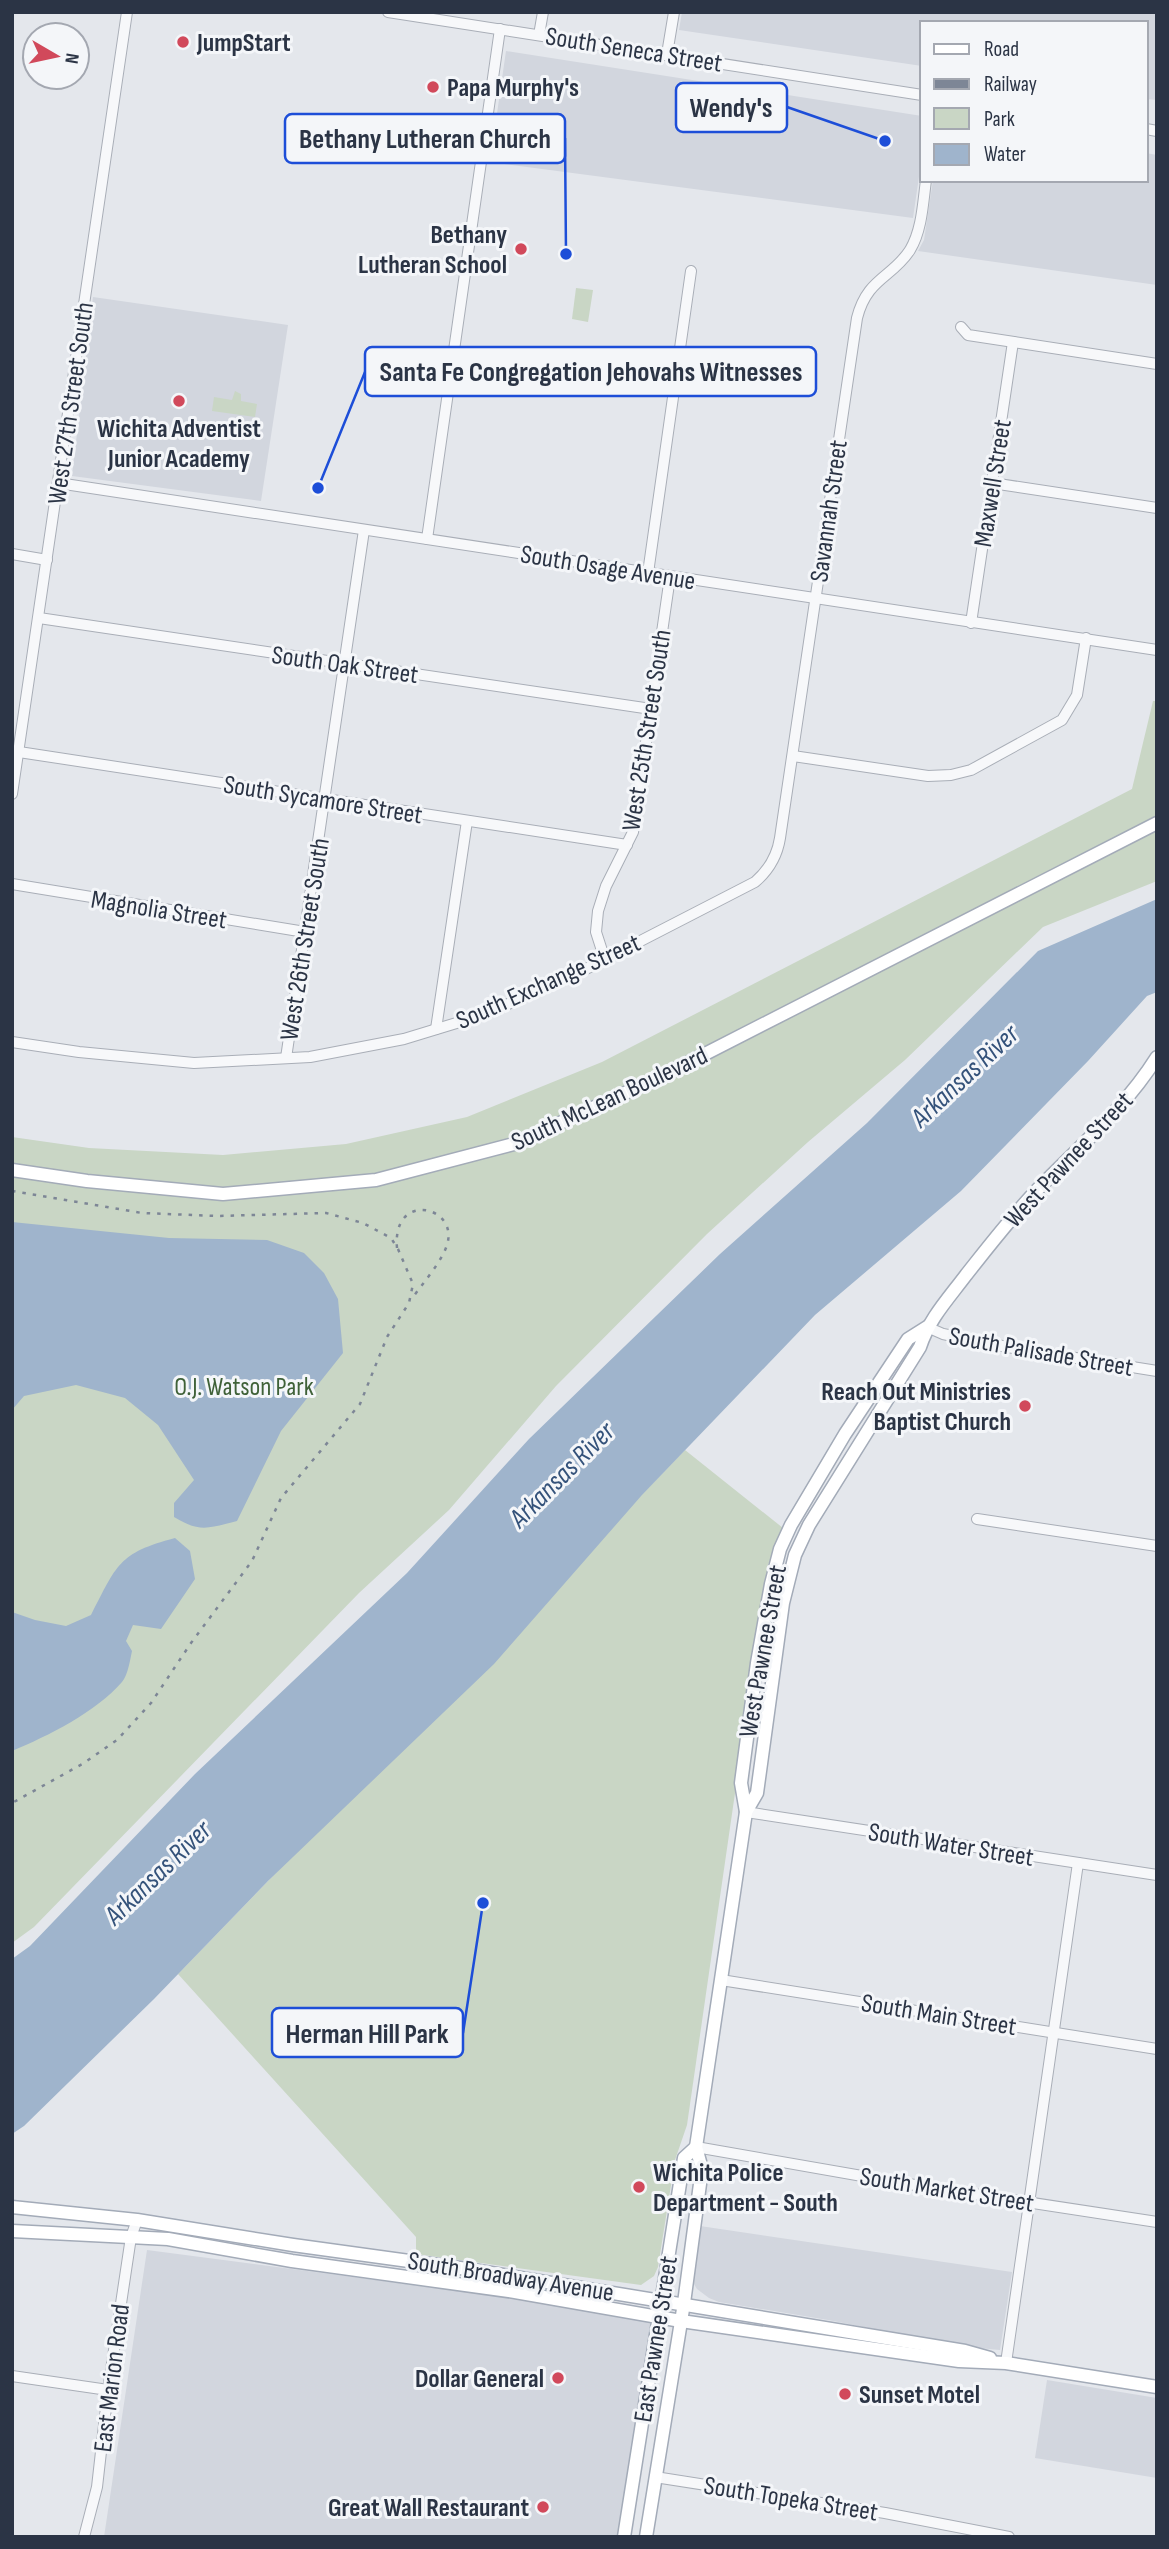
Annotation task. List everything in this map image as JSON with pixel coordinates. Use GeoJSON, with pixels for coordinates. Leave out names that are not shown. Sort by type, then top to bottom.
{"type":"FeatureCollection","features":[{"type":"Feature","properties":{"kind":"main road","name":"South McLean Boulevard"},"geometry":{"type":"LineString","coordinates":[[12,1170],[87,1181],[223,1194],[376,1180],[514,1144],[660,1077],[1157,823]]}},
{"type":"Feature","properties":{"kind":"main road","name":"West Pawnee Street"},"geometry":{"type":"LineString","coordinates":[[721,1980],[746,1812],[741,1783],[757,1663],[771,1584],[780,1549],[791,1525],[838,1446],[908,1339],[927,1327],[999,1232],[1038,1189],[1097,1132],[1140,1083],[1157,1057]]}},
{"type":"Feature","properties":{"kind":"main road","name":"East Pawnee Street"},"geometry":{"type":"LineString","coordinates":[[646,2537],[684,2303],[702,2169],[696,2147],[721,1980]]}},
{"type":"Feature","properties":{"kind":"main road","name":"East Pawnee Street"},"geometry":{"type":"LineString","coordinates":[[624,2537],[684,2158],[696,2147]]}},
{"type":"Feature","properties":{"kind":"main road","name":"South Broadway Avenue"},"geometry":{"type":"LineString","coordinates":[[12,2207],[136,2220],[660,2299],[963,2350],[1006,2363]]}},
{"type":"Feature","properties":{"kind":"main road","name":"South Broadway Avenue"},"geometry":{"type":"LineString","coordinates":[[12,2231],[168,2239],[305,2263],[514,2292],[681,2321],[959,2361],[1006,2363],[1157,2387]]}},
{"type":"Feature","properties":{"kind":"street","name":"West 27th Street South"},"geometry":{"type":"LineString","coordinates":[[12,794],[127,12]]}},
{"type":"Feature","properties":{"kind":"street","name":"South Seneca Street"},"geometry":{"type":"LineString","coordinates":[[387,12],[920,94]]}},
{"type":"Feature","properties":{"kind":"street"},"geometry":{"type":"LineString","coordinates":[[540,35],[543,12]]}},
{"type":"Feature","properties":{"kind":"street"},"geometry":{"type":"LineString","coordinates":[[667,54],[674,12]]}},
{"type":"Feature","properties":{"kind":"street"},"geometry":{"type":"LineString","coordinates":[[427,539],[500,29]]}},
{"type":"Feature","properties":{"kind":"street","name":"Savannah Street"},"geometry":{"type":"LineString","coordinates":[[772,863],[779,848],[851,346],[859,307],[875,282],[902,261],[911,248],[918,229],[926,182]]}},
{"type":"Feature","properties":{"kind":"street"},"geometry":{"type":"LineString","coordinates":[[648,573],[691,271]]}},
{"type":"Feature","properties":{"kind":"street"},"geometry":{"type":"LineString","coordinates":[[961,327],[968,335],[1157,364]]}},
{"type":"Feature","properties":{"kind":"street","name":"Maxwell Street"},"geometry":{"type":"LineString","coordinates":[[971,623],[1013,342]]}},
{"type":"Feature","properties":{"kind":"street","name":"South Osage Avenue"},"geometry":{"type":"LineString","coordinates":[[58,483],[1157,650]]}},
{"type":"Feature","properties":{"kind":"street"},"geometry":{"type":"LineString","coordinates":[[992,483],[1157,508]]}},
{"type":"Feature","properties":{"kind":"street","name":"West 26th Street South"},"geometry":{"type":"LineString","coordinates":[[286,1058],[364,530]]}},
{"type":"Feature","properties":{"kind":"street"},"geometry":{"type":"LineString","coordinates":[[12,554],[47,560]]}},
{"type":"Feature","properties":{"kind":"street","name":"West 25th Street South"},"geometry":{"type":"LineString","coordinates":[[605,960],[596,932],[598,911],[635,820],[670,577]]}},
{"type":"Feature","properties":{"kind":"street","name":"South Oak Street"},"geometry":{"type":"LineString","coordinates":[[39,618],[651,709]]}},
{"type":"Feature","properties":{"kind":"street"},"geometry":{"type":"LineString","coordinates":[[793,756],[928,776],[951,775],[971,770],[1062,720],[1077,695],[1086,638]]}},
{"type":"Feature","properties":{"kind":"street","name":"South Sycamore Street"},"geometry":{"type":"LineString","coordinates":[[19,752],[627,845]]}},
{"type":"Feature","properties":{"kind":"street"},"geometry":{"type":"LineString","coordinates":[[436,1029],[467,821]]}},
{"type":"Feature","properties":{"kind":"street","name":"South Exchange Street"},"geometry":{"type":"LineString","coordinates":[[12,1042],[79,1052],[194,1063],[310,1057],[404,1039],[486,1014],[605,960],[754,882],[764,875],[772,863]]}},
{"type":"Feature","properties":{"kind":"street","name":"Magnolia Street"},"geometry":{"type":"LineString","coordinates":[[12,884],[127,905],[305,932]]}},
{"type":"Feature","properties":{"kind":"street","name":"South Palisade Street"},"geometry":{"type":"LineString","coordinates":[[927,1327],[943,1334],[1007,1347],[1157,1371]]}},
{"type":"Feature","properties":{"kind":"street"},"geometry":{"type":"LineString","coordinates":[[977,1519],[1157,1546]]}},
{"type":"Feature","properties":{"kind":"street","name":"South Water Street"},"geometry":{"type":"LineString","coordinates":[[746,1812],[1157,1875]]}},
{"type":"Feature","properties":{"kind":"street"},"geometry":{"type":"LineString","coordinates":[[1006,2363],[1078,1863]]}},
{"type":"Feature","properties":{"kind":"street","name":"South Main Street"},"geometry":{"type":"LineString","coordinates":[[721,1980],[1157,2049]]}},
{"type":"Feature","properties":{"kind":"street","name":"South Market Street"},"geometry":{"type":"LineString","coordinates":[[696,2147],[1157,2222]]}},
{"type":"Feature","properties":{"kind":"street","name":"East Marion Road"},"geometry":{"type":"LineString","coordinates":[[84,2537],[97,2487],[108,2390],[131,2236],[136,2220]]}},
{"type":"Feature","properties":{"kind":"street"},"geometry":{"type":"LineString","coordinates":[[12,2376],[108,2390]]}},
{"type":"Feature","properties":{"kind":"street","name":"South Topeka Street"},"geometry":{"type":"LineString","coordinates":[[655,2477],[885,2513],[1009,2537]]}},
{"type":"Feature","properties":{"kind":"shaded area"},"geometry":{"type":"Polygon","coordinates":[[[682,12],[1157,12],[1157,100],[1148,99],[1148,21],[920,21],[920,66],[679,30],[682,12]]]}},
{"type":"Feature","properties":{"kind":"shaded area"},"geometry":{"type":"Polygon","coordinates":[[[506,51],[920,116],[920,170],[913,218],[490,162],[506,51]]]}},
{"type":"Feature","properties":{"kind":"shaded area"},"geometry":{"type":"Polygon","coordinates":[[[1148,153],[1157,155],[1157,285],[918,251],[924,240],[933,182],[1148,182],[1148,153]]]}},
{"type":"Feature","properties":{"kind":"shaded area","name":"Wichita Adventist Junior Academy"},"geometry":{"type":"Polygon","coordinates":[[[93,297],[288,325],[261,501],[72,476],[93,297]]]}},
{"type":"Feature","properties":{"kind":"shaded area"},"geometry":{"type":"Polygon","coordinates":[[[700,2226],[1012,2272],[1000,2350],[968,2347],[709,2298],[697,2289],[692,2281],[700,2226]]]}},
{"type":"Feature","properties":{"kind":"shaded area"},"geometry":{"type":"Polygon","coordinates":[[[147,2250],[657,2317],[620,2537],[104,2537],[147,2250]]]}},
{"type":"Feature","properties":{"kind":"shaded area"},"geometry":{"type":"Polygon","coordinates":[[[1047,2380],[1157,2398],[1157,2478],[1035,2458],[1047,2380]]]}},
{"type":"Feature","properties":{"kind":"green space"},"geometry":{"type":"Polygon","coordinates":[[[576,288],[593,290],[588,322],[572,319],[576,288]]]}},
{"type":"Feature","properties":{"kind":"green space"},"geometry":{"type":"Polygon","coordinates":[[[235,391],[241,394],[241,401],[257,404],[255,417],[212,411],[214,397],[232,400],[235,391]]]}},
{"type":"Feature","properties":{"kind":"green space","name":"O.J. Watson Park"},"geometry":{"type":"Polygon","coordinates":[[[1153,701],[1157,701],[1157,881],[1043,927],[905,1060],[808,1142],[707,1234],[556,1386],[449,1510],[359,1593],[34,1927],[12,1943],[12,1137],[89,1148],[223,1155],[346,1144],[467,1117],[602,1062],[1132,789],[1153,701]]]}},
{"type":"Feature","properties":{"kind":"green space"},"geometry":{"type":"Polygon","coordinates":[[[685,1450],[783,1528],[768,1565],[687,2125],[675,2160],[658,2267],[654,2276],[641,2285],[416,2254],[416,2237],[178,1974],[685,1450]]]}},
{"type":"Feature","properties":{"kind":"water","name":"Arkansas River"},"geometry":{"type":"Polygon","coordinates":[[[1157,899],[1157,992],[1147,996],[1088,1061],[961,1191],[815,1315],[642,1495],[494,1664],[268,1881],[154,1999],[24,2126],[12,2134],[12,1959],[30,1946],[195,1774],[407,1573],[529,1439],[720,1254],[867,1123],[1038,951],[1157,899]]]}},
{"type":"Feature","properties":{"kind":"water"},"geometry":{"type":"Polygon","coordinates":[[[12,1222],[169,1238],[267,1240],[304,1253],[324,1273],[338,1299],[343,1353],[281,1431],[237,1521],[205,1528],[174,1517],[174,1503],[194,1480],[158,1425],[125,1398],[76,1385],[24,1396],[12,1410],[12,1222]]]}},
{"type":"Feature","properties":{"kind":"water"},"geometry":{"type":"Polygon","coordinates":[[[175,1538],[190,1551],[195,1579],[161,1629],[133,1625],[126,1641],[132,1651],[122,1682],[85,1713],[12,1751],[12,1612],[66,1626],[91,1615],[121,1563],[141,1549],[175,1538]]]}},
{"type":"Feature","properties":{"kind":"railway"},"geometry":{"type":"LineString","coordinates":[[12,1191],[142,1213],[217,1216],[326,1213],[363,1223],[391,1238],[413,1284],[409,1303],[387,1337],[360,1404],[281,1498],[252,1561],[191,1643],[151,1703],[117,1740],[84,1763],[12,1803]]}},
{"type":"Feature","properties":{"kind":"railway"},"geometry":{"type":"LineString","coordinates":[[397,1248],[398,1230],[404,1218],[413,1212],[423,1210],[434,1213],[448,1229],[448,1241],[443,1255],[413,1297]]}},
{"type":"Feature","properties":{"kind":"place","name":"JumpStart"},"geometry":{"type":"Point","coordinates":[183,42]}},
{"type":"Feature","properties":{"kind":"place","name":"Papa Murphy's"},"geometry":{"type":"Point","coordinates":[433,87]}},
{"type":"Feature","properties":{"kind":"place","name":"Wendy's"},"geometry":{"type":"Point","coordinates":[885,141]}},
{"type":"Feature","properties":{"kind":"place","name":"Bethany Lutheran School"},"geometry":{"type":"Point","coordinates":[521,249]}},
{"type":"Feature","properties":{"kind":"place","name":"Bethany Lutheran Church"},"geometry":{"type":"Point","coordinates":[566,254]}},
{"type":"Feature","properties":{"kind":"place","name":"Wichita Adventist Junior Academy"},"geometry":{"type":"Point","coordinates":[179,401]}},
{"type":"Feature","properties":{"kind":"place","name":"Santa Fe Congregation Jehovahs Witnesses"},"geometry":{"type":"Point","coordinates":[318,488]}},
{"type":"Feature","properties":{"kind":"place","name":"Reach Out Ministries Baptist Church"},"geometry":{"type":"Point","coordinates":[1025,1406]}},
{"type":"Feature","properties":{"kind":"place","name":"Herman Hill Park"},"geometry":{"type":"Point","coordinates":[483,1903]}},
{"type":"Feature","properties":{"kind":"place","name":"Wichita Police Department - South"},"geometry":{"type":"Point","coordinates":[639,2187]}},
{"type":"Feature","properties":{"kind":"place","name":"Dollar General"},"geometry":{"type":"Point","coordinates":[558,2378]}},
{"type":"Feature","properties":{"kind":"place","name":"Sunset Motel"},"geometry":{"type":"Point","coordinates":[845,2394]}},
{"type":"Feature","properties":{"kind":"place","name":"Great Wall Restaurant"},"geometry":{"type":"Point","coordinates":[543,2507]}}]}
